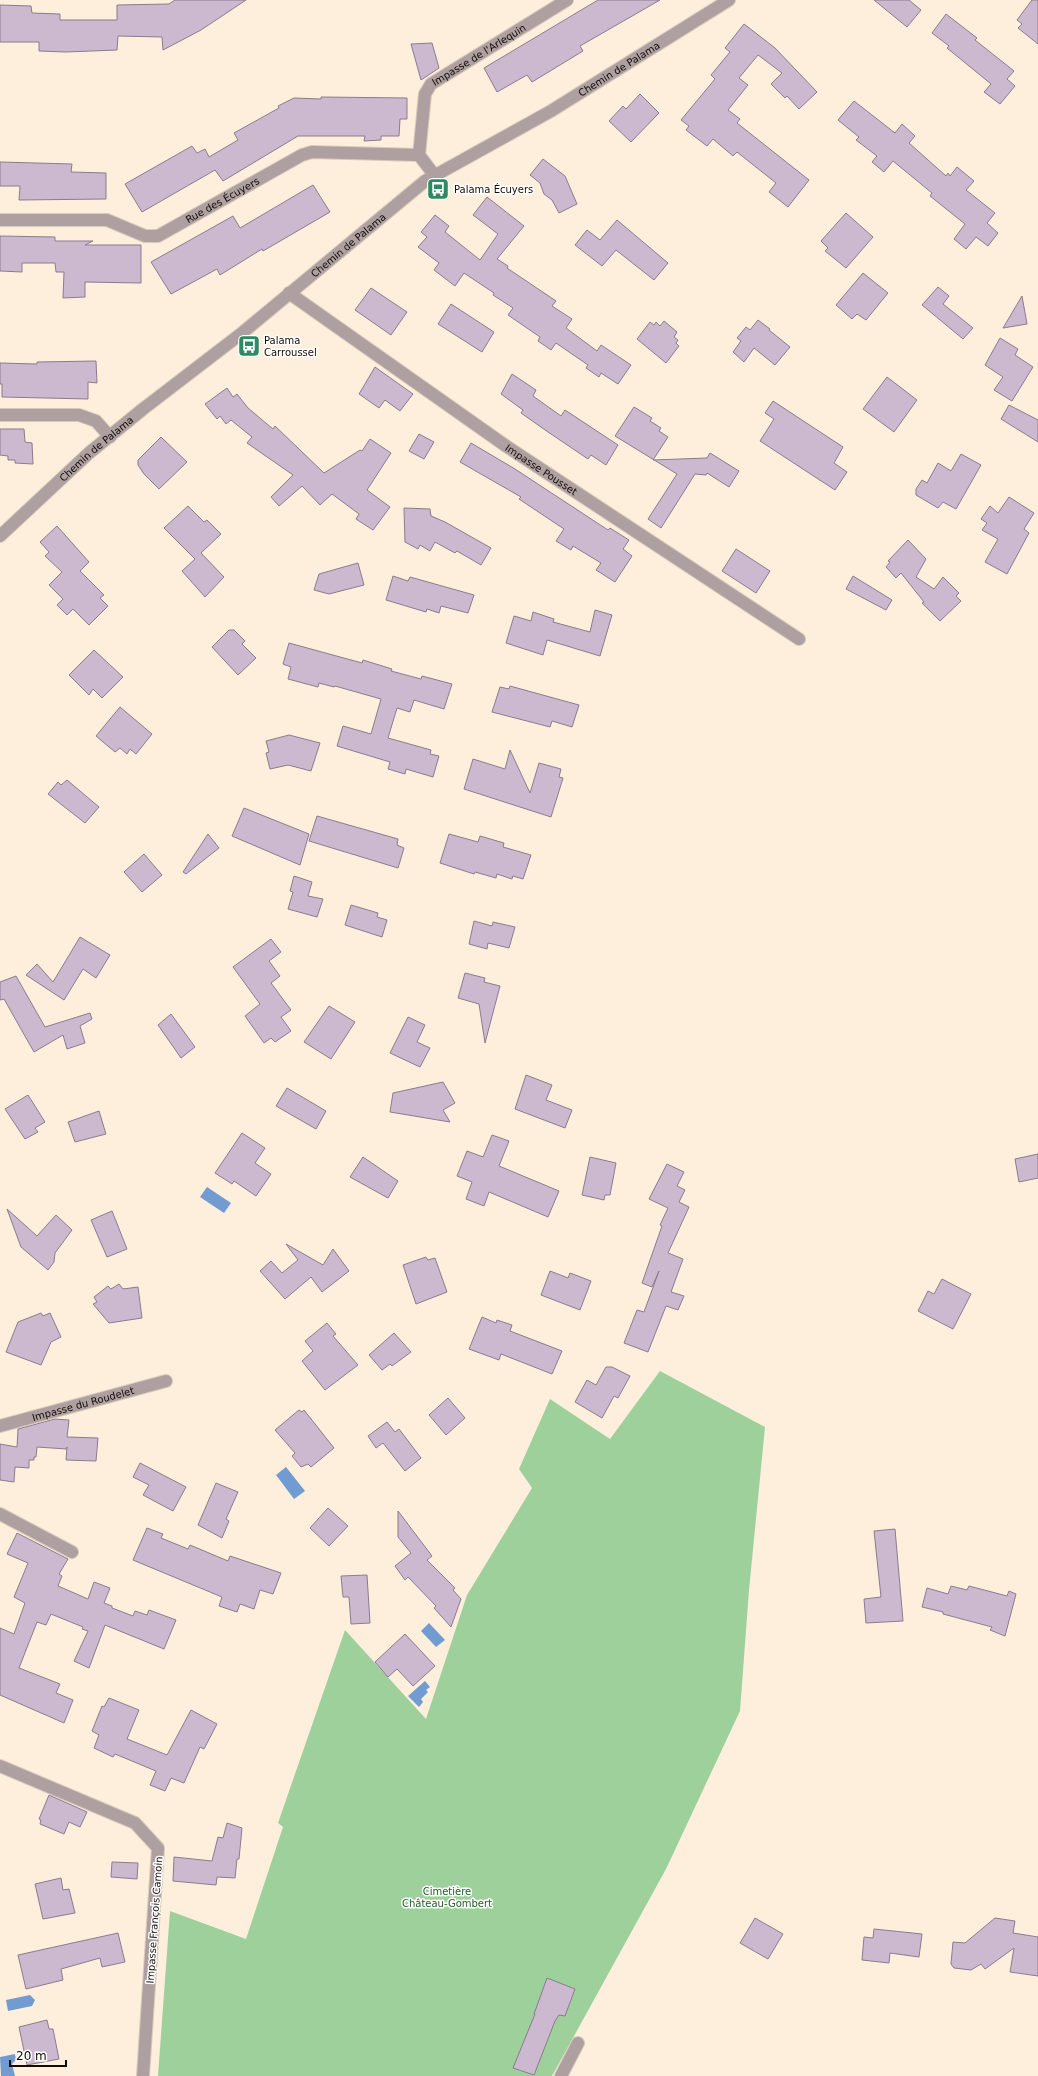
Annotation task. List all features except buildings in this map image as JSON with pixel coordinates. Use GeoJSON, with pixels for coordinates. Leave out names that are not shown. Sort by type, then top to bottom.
{"type":"FeatureCollection","features":[{"type":"Feature","properties":{"kind":"street","name":"Impasse de l'Arlequin"},"geometry":{"type":"LineString","coordinates":[[419,155],[425,94],[431,84],[567,0]]}},
{"type":"Feature","properties":{"kind":"street","name":"Chemin de Palama"},"geometry":{"type":"LineString","coordinates":[[0,536],[89,453],[143,409],[242,333],[425,182],[551,111],[729,0]]}},
{"type":"Feature","properties":{"kind":"street","name":"Rue des Écuyers"},"geometry":{"type":"LineString","coordinates":[[0,220],[107,220],[118,223],[145,236],[158,236],[302,155],[312,152],[419,155]]}},
{"type":"Feature","properties":{"kind":"street"},"geometry":{"type":"LineString","coordinates":[[419,155],[435,176]]}},
{"type":"Feature","properties":{"kind":"street","name":"Impasse Pousset"},"geometry":{"type":"LineString","coordinates":[[289,293],[506,446],[799,639]]}},
{"type":"Feature","properties":{"kind":"street"},"geometry":{"type":"LineString","coordinates":[[0,414],[79,415],[96,422],[110,437]]}},
{"type":"Feature","properties":{"kind":"street","name":"Impasse du Roudelet"},"geometry":{"type":"LineString","coordinates":[[0,1426],[166,1381]]}},
{"type":"Feature","properties":{"kind":"street"},"geometry":{"type":"LineString","coordinates":[[0,1514],[72,1552]]}},
{"type":"Feature","properties":{"kind":"street","name":"Impasse François Camoin"},"geometry":{"type":"LineString","coordinates":[[0,1766],[134,1823],[158,1848],[143,2076]]}},
{"type":"Feature","properties":{"kind":"street"},"geometry":{"type":"LineString","coordinates":[[561,2076],[578,2043]]}},
{"type":"Feature","properties":{"kind":"green space","name":"Cimetière Château-Gombert"},"geometry":{"type":"Polygon","coordinates":[[[660,1371],[765,1427],[749,1590],[740,1711],[666,1869],[552,2076],[158,2076],[170,1911],[246,1939],[283,1827],[278,1823],[345,1630],[426,1719],[467,1595],[532,1488],[519,1469],[550,1399],[610,1439],[660,1371]]]}},
{"type":"Feature","properties":{"kind":"water"},"geometry":{"type":"Polygon","coordinates":[[[207,1187],[231,1203],[224,1213],[200,1197],[207,1187]]]}},
{"type":"Feature","properties":{"kind":"water"},"geometry":{"type":"Polygon","coordinates":[[[286,1467],[305,1491],[294,1499],[276,1475],[286,1467]]]}},
{"type":"Feature","properties":{"kind":"water"},"geometry":{"type":"Polygon","coordinates":[[[429,1623],[445,1640],[436,1647],[421,1631],[429,1623]]]}},
{"type":"Feature","properties":{"kind":"water"},"geometry":{"type":"Polygon","coordinates":[[[425,1681],[430,1687],[426,1690],[428,1692],[421,1699],[423,1702],[419,1707],[408,1696],[425,1681]]]}},
{"type":"Feature","properties":{"kind":"water"},"geometry":{"type":"Polygon","coordinates":[[[30,1995],[35,2000],[32,2006],[8,2011],[6,2000],[30,1995]]]}},
{"type":"Feature","properties":{"kind":"water"},"geometry":{"type":"Polygon","coordinates":[[[15,2054],[16,2060],[12,2064],[15,2076],[1,2076],[0,2057],[15,2054]]]}},
{"type":"Feature","properties":{"kind":"place","name":"Palama Écuyers"},"geometry":{"type":"Point","coordinates":[438,189]}},
{"type":"Feature","properties":{"kind":"place","name":"Palama Carroussel"},"geometry":{"type":"Point","coordinates":[249,346]}}]}
